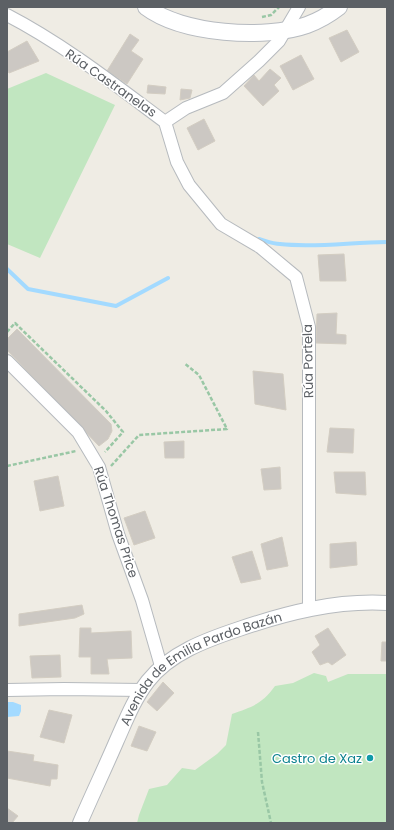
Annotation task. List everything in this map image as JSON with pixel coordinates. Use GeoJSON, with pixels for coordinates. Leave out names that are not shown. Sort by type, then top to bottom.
{"type":"FeatureCollection","features":[{"type":"Feature","properties":{"kind":"main road"},"geometry":{"type":"LineString","coordinates":[[146,7],[156,14],[189,26],[226,32],[259,33],[284,31],[307,25],[330,14],[339,7]]}},
{"type":"Feature","properties":{"kind":"street","name":"Rúa Castranelas"},"geometry":{"type":"LineString","coordinates":[[7,15],[35,30],[110,81],[165,122],[186,108],[223,93],[276,44],[298,7]]}},
{"type":"Feature","properties":{"kind":"street","name":"Rúa Portela"},"geometry":{"type":"LineString","coordinates":[[165,122],[177,162],[190,185],[221,224],[260,247],[296,277],[309,327],[309,609]]}},
{"type":"Feature","properties":{"kind":"street","name":"Rúa Thomas Price"},"geometry":{"type":"LineString","coordinates":[[7,361],[78,432],[96,461],[118,534],[142,600],[161,666]]}},
{"type":"Feature","properties":{"kind":"street","name":"Avenida de Emilia Pardo Bazán"},"geometry":{"type":"LineString","coordinates":[[80,823],[135,702],[142,690],[161,666],[188,649],[212,638],[271,618],[309,609],[342,604],[387,603]]}},
{"type":"Feature","properties":{"kind":"street"},"geometry":{"type":"LineString","coordinates":[[7,690],[142,690]]}},
{"type":"Feature","properties":{"kind":"path"},"geometry":{"type":"LineString","coordinates":[[271,15],[279,7]]}},
{"type":"Feature","properties":{"kind":"path"},"geometry":{"type":"LineString","coordinates":[[7,332],[15,323],[106,411],[123,432],[96,461]]}},
{"type":"Feature","properties":{"kind":"path"},"geometry":{"type":"LineString","coordinates":[[102,477],[139,435],[227,429],[199,374],[184,363]]}},
{"type":"Feature","properties":{"kind":"path"},"geometry":{"type":"LineString","coordinates":[[7,466],[88,448]]}},
{"type":"Feature","properties":{"kind":"path"},"geometry":{"type":"LineString","coordinates":[[258,732],[262,782],[271,823]]}},
{"type":"Feature","properties":{"kind":"green space"},"geometry":{"type":"Polygon","coordinates":[[[46,73],[115,105],[40,258],[7,244],[7,89],[46,73]]]}},
{"type":"Feature","properties":{"kind":"green space"},"geometry":{"type":"Polygon","coordinates":[[[314,673],[326,676],[328,682],[348,674],[387,674],[387,823],[137,823],[149,789],[167,785],[182,768],[195,770],[217,754],[226,745],[232,714],[261,701],[275,686],[293,683],[314,673]]]}},
{"type":"Feature","properties":{"kind":"water"},"geometry":{"type":"Polygon","coordinates":[[[7,702],[13,702],[21,705],[19,716],[7,717],[7,702]]]}},
{"type":"Feature","properties":{"kind":"building"},"geometry":{"type":"Polygon","coordinates":[[[347,30],[359,52],[341,62],[329,38],[347,30]]]}},
{"type":"Feature","properties":{"kind":"building"},"geometry":{"type":"Polygon","coordinates":[[[130,34],[139,40],[131,51],[143,59],[127,84],[107,71],[130,34]]]}},
{"type":"Feature","properties":{"kind":"building"},"geometry":{"type":"Polygon","coordinates":[[[27,41],[39,61],[9,73],[7,69],[7,52],[27,41]]]}},
{"type":"Feature","properties":{"kind":"building"},"geometry":{"type":"Polygon","coordinates":[[[301,55],[314,79],[293,90],[280,66],[301,55]]]}},
{"type":"Feature","properties":{"kind":"building"},"geometry":{"type":"Polygon","coordinates":[[[270,69],[281,78],[274,85],[279,91],[263,106],[244,86],[254,75],[259,81],[270,69]]]}},
{"type":"Feature","properties":{"kind":"building"},"geometry":{"type":"Polygon","coordinates":[[[148,85],[166,87],[165,94],[147,93],[148,85]]]}},
{"type":"Feature","properties":{"kind":"building"},"geometry":{"type":"Polygon","coordinates":[[[181,89],[192,90],[190,98],[180,100],[181,89]]]}},
{"type":"Feature","properties":{"kind":"building"},"geometry":{"type":"Polygon","coordinates":[[[204,119],[215,141],[198,150],[187,128],[204,119]]]}},
{"type":"Feature","properties":{"kind":"building"},"geometry":{"type":"Polygon","coordinates":[[[344,254],[346,281],[320,281],[318,255],[344,254]]]}},
{"type":"Feature","properties":{"kind":"building"},"geometry":{"type":"Polygon","coordinates":[[[337,313],[336,334],[346,335],[346,344],[316,343],[317,314],[337,313]]]}},
{"type":"Feature","properties":{"kind":"building"},"geometry":{"type":"Polygon","coordinates":[[[17,329],[111,424],[112,431],[108,439],[99,446],[7,350],[7,339],[17,329]]]}},
{"type":"Feature","properties":{"kind":"building"},"geometry":{"type":"Polygon","coordinates":[[[253,371],[283,374],[286,410],[255,404],[253,371]]]}},
{"type":"Feature","properties":{"kind":"building"},"geometry":{"type":"Polygon","coordinates":[[[330,428],[354,429],[353,453],[327,452],[330,428]]]}},
{"type":"Feature","properties":{"kind":"building"},"geometry":{"type":"Polygon","coordinates":[[[184,441],[184,458],[165,458],[164,442],[184,441]]]}},
{"type":"Feature","properties":{"kind":"building"},"geometry":{"type":"Polygon","coordinates":[[[280,467],[281,489],[264,490],[261,469],[280,467]]]}},
{"type":"Feature","properties":{"kind":"building"},"geometry":{"type":"Polygon","coordinates":[[[334,472],[365,472],[366,495],[336,493],[334,472]]]}},
{"type":"Feature","properties":{"kind":"building"},"geometry":{"type":"Polygon","coordinates":[[[58,476],[64,506],[40,511],[34,481],[58,476]]]}},
{"type":"Feature","properties":{"kind":"building"},"geometry":{"type":"Polygon","coordinates":[[[145,511],[155,538],[134,545],[124,518],[145,511]]]}},
{"type":"Feature","properties":{"kind":"building"},"geometry":{"type":"Polygon","coordinates":[[[282,537],[288,566],[267,570],[261,544],[282,537]]]}},
{"type":"Feature","properties":{"kind":"building"},"geometry":{"type":"Polygon","coordinates":[[[356,542],[357,565],[330,568],[330,544],[356,542]]]}},
{"type":"Feature","properties":{"kind":"building"},"geometry":{"type":"Polygon","coordinates":[[[252,551],[261,579],[241,583],[232,557],[252,551]]]}},
{"type":"Feature","properties":{"kind":"building"},"geometry":{"type":"Polygon","coordinates":[[[82,605],[84,614],[75,618],[19,626],[19,614],[82,605]]]}},
{"type":"Feature","properties":{"kind":"building"},"geometry":{"type":"Polygon","coordinates":[[[80,628],[91,628],[91,633],[131,631],[132,658],[107,659],[109,674],[91,674],[91,657],[79,657],[80,628]]]}},
{"type":"Feature","properties":{"kind":"building"},"geometry":{"type":"Polygon","coordinates":[[[328,628],[346,655],[332,665],[328,662],[320,665],[312,652],[320,645],[315,636],[328,628]]]}},
{"type":"Feature","properties":{"kind":"building"},"geometry":{"type":"Polygon","coordinates":[[[382,642],[387,642],[387,661],[381,661],[382,642]]]}},
{"type":"Feature","properties":{"kind":"building"},"geometry":{"type":"Polygon","coordinates":[[[60,655],[61,677],[32,678],[30,656],[60,655]]]}},
{"type":"Feature","properties":{"kind":"building"},"geometry":{"type":"Polygon","coordinates":[[[163,682],[174,693],[157,711],[147,702],[163,682]]]}},
{"type":"Feature","properties":{"kind":"building"},"geometry":{"type":"Polygon","coordinates":[[[49,710],[72,715],[64,743],[40,737],[49,710]]]}},
{"type":"Feature","properties":{"kind":"building"},"geometry":{"type":"Polygon","coordinates":[[[139,726],[156,732],[147,751],[131,746],[139,726]]]}},
{"type":"Feature","properties":{"kind":"building"},"geometry":{"type":"Polygon","coordinates":[[[7,751],[34,755],[33,761],[58,765],[57,779],[51,779],[50,786],[7,778],[7,751]]]}},
{"type":"Feature","properties":{"kind":"building"},"geometry":{"type":"Polygon","coordinates":[[[7,808],[18,816],[12,823],[7,823],[7,808]]]}},
{"type":"Feature","properties":{"kind":"waterway"},"geometry":{"type":"LineString","coordinates":[[259,239],[275,244],[293,245],[387,242]]}},
{"type":"Feature","properties":{"kind":"waterway"},"geometry":{"type":"LineString","coordinates":[[7,269],[28,289],[116,306],[168,278]]}},
{"type":"Feature","properties":{"kind":"place","name":"Castro de Xaz"},"geometry":{"type":"Point","coordinates":[370,758]}}]}
